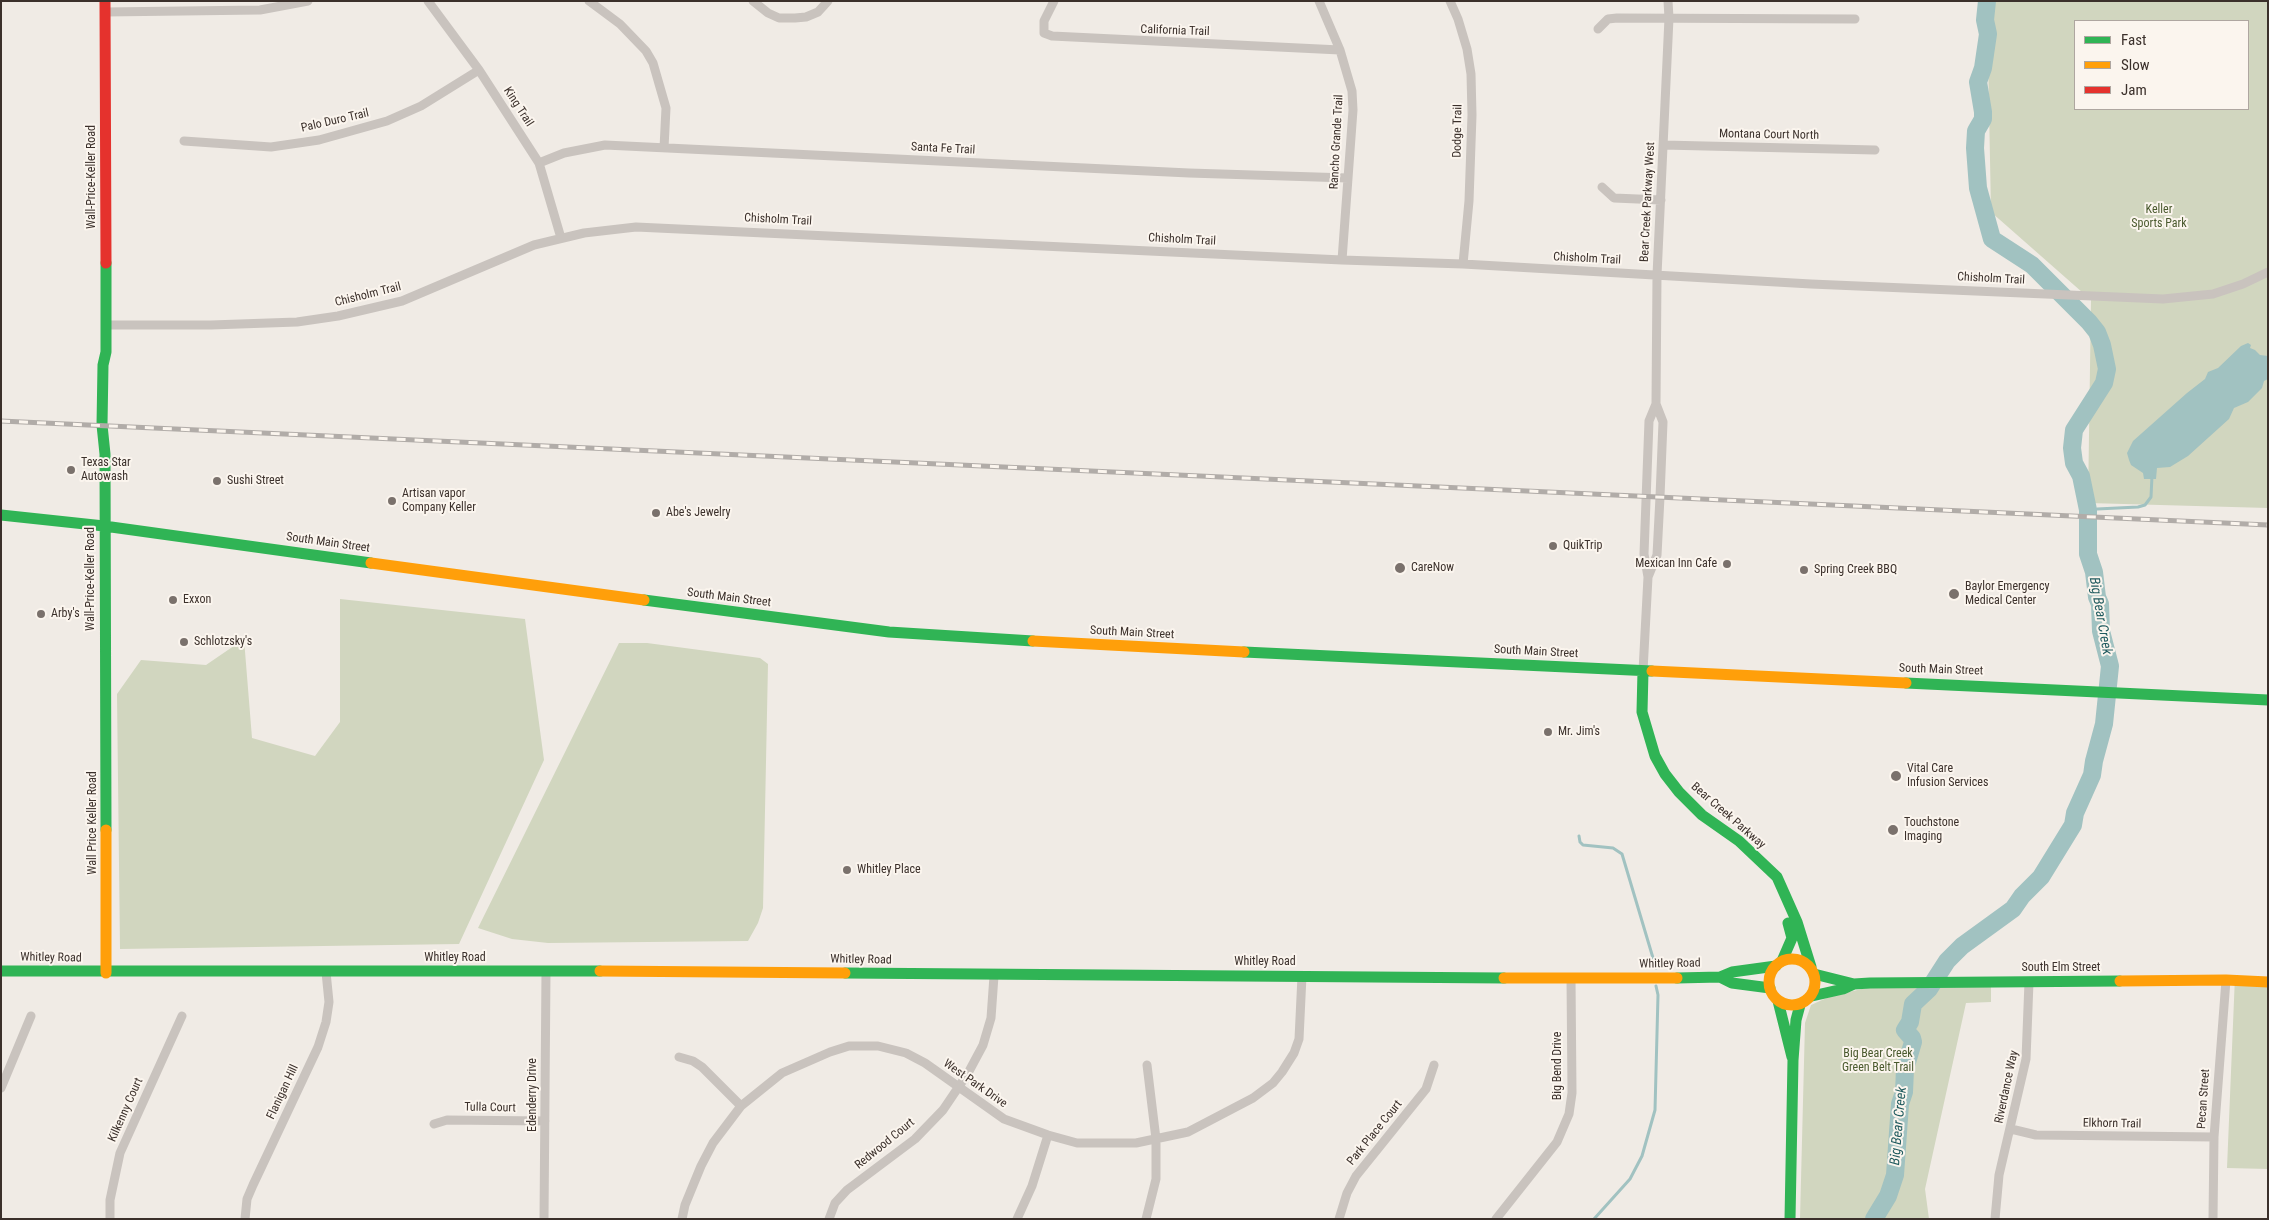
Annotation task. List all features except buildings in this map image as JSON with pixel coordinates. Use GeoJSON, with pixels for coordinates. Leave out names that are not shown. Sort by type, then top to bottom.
{"type":"FeatureCollection","features":[{"type":"Feature","properties":{"kind":"street"},"geometry":{"type":"LineString","coordinates":[[105,7],[260,10],[308,1]]}},
{"type":"Feature","properties":{"kind":"street","name":"King Trail"},"geometry":{"type":"LineString","coordinates":[[428,1],[479,70],[539,163],[561,238]]}},
{"type":"Feature","properties":{"kind":"street"},"geometry":{"type":"LineString","coordinates":[[589,1],[620,24],[646,50],[653,63],[666,108],[664,148]]}},
{"type":"Feature","properties":{"kind":"street"},"geometry":{"type":"LineString","coordinates":[[753,1],[768,13],[779,18],[806,17],[818,12],[828,1]]}},
{"type":"Feature","properties":{"kind":"street","name":"California Trail"},"geometry":{"type":"LineString","coordinates":[[1054,1],[1044,21],[1044,33],[1052,36],[1340,50]]}},
{"type":"Feature","properties":{"kind":"street","name":"Rancho Grande Trail"},"geometry":{"type":"LineString","coordinates":[[1319,1],[1340,50],[1352,91],[1353,110],[1342,260]]}},
{"type":"Feature","properties":{"kind":"street","name":"Dodge Trail"},"geometry":{"type":"LineString","coordinates":[[1450,1],[1465,42],[1471,74],[1472,115],[1469,201],[1463,264]]}},
{"type":"Feature","properties":{"kind":"street","name":"Bear Creek Parkway West"},"geometry":{"type":"LineString","coordinates":[[1648,578],[1657,555],[1663,422],[1656,404],[1657,275],[1669,18],[1668,1]]}},
{"type":"Feature","properties":{"kind":"street","name":"Wall-Price-Keller Road"},"geometry":{"type":"LineString","coordinates":[[105,7],[106,352],[109,365],[108,450],[105,454],[104,526],[106,674]]}},
{"type":"Feature","properties":{"kind":"street"},"geometry":{"type":"LineString","coordinates":[[1598,29],[1608,18],[1855,19]]}},
{"type":"Feature","properties":{"kind":"street","name":"Palo Duro Trail"},"geometry":{"type":"LineString","coordinates":[[184,141],[271,147],[319,140],[387,121],[412,110],[479,70]]}},
{"type":"Feature","properties":{"kind":"street","name":"Santa Fe Trail"},"geometry":{"type":"LineString","coordinates":[[539,163],[564,153],[604,145],[1189,173],[1348,178]]}},
{"type":"Feature","properties":{"kind":"street","name":"Montana Court North"},"geometry":{"type":"LineString","coordinates":[[1663,145],[1875,150]]}},
{"type":"Feature","properties":{"kind":"street"},"geometry":{"type":"LineString","coordinates":[[1602,187],[1614,198],[1660,200]]}},
{"type":"Feature","properties":{"kind":"street","name":"Chisholm Trail"},"geometry":{"type":"LineString","coordinates":[[106,325],[171,326],[297,322],[338,316],[402,301],[534,245],[561,238],[610,230],[656,227],[1342,260],[1463,264],[2162,299],[2213,294],[2243,284],[2268,272]]}},
{"type":"Feature","properties":{"kind":"street","name":"Bear Creek Parkway West"},"geometry":{"type":"LineString","coordinates":[[1643,671],[1648,578],[1644,554],[1649,421],[1656,404]]}},
{"type":"Feature","properties":{"kind":"street","name":"South Main Street"},"geometry":{"type":"LineString","coordinates":[[1,515],[104,526],[677,605],[889,632],[1093,645],[2268,700]]}},
{"type":"Feature","properties":{"kind":"street","name":"Bear Creek Parkway"},"geometry":{"type":"LineString","coordinates":[[1643,671],[1642,712],[1655,756],[1665,774],[1679,792],[1702,815],[1739,841],[1777,877],[1785,892],[1813,970]]}},
{"type":"Feature","properties":{"kind":"street","name":"Wall Price Keller Road"},"geometry":{"type":"LineString","coordinates":[[106,674],[106,973]]}},
{"type":"Feature","properties":{"kind":"street","name":"Bear Creek Parkway"},"geometry":{"type":"LineString","coordinates":[[1767,869],[1770,882],[1786,914],[1792,938],[1779,963]]}},
{"type":"Feature","properties":{"kind":"street"},"geometry":{"type":"LineString","coordinates":[[1790,1219],[1793,1060],[1796,1041],[1796,1020],[1800,1005],[1812,996],[1815,989],[1813,970],[1798,959],[1779,963],[1771,972],[1770,988],[1778,1001],[1786,1040],[1793,1060]]}},
{"type":"Feature","properties":{"kind":"street","name":"Whitley Road"},"geometry":{"type":"LineString","coordinates":[[1,972],[546,971],[994,976],[1571,978],[1720,977],[1732,972],[1779,963]]}},
{"type":"Feature","properties":{"kind":"street","name":"South Elm Street"},"geometry":{"type":"LineString","coordinates":[[1813,970],[1854,984],[2226,980],[2268,982]]}},
{"type":"Feature","properties":{"kind":"street","name":"Edenderry Drive"},"geometry":{"type":"LineString","coordinates":[[544,1219],[546,971]]}},
{"type":"Feature","properties":{"kind":"street","name":"Flanigan Hill"},"geometry":{"type":"LineString","coordinates":[[245,1219],[247,1199],[318,1047],[326,1022],[329,1002],[326,972]]}},
{"type":"Feature","properties":{"kind":"street","name":"Redwood Court"},"geometry":{"type":"LineString","coordinates":[[828,1219],[835,1203],[847,1190],[915,1139],[942,1110],[968,1072],[983,1045],[991,1018],[994,976]]}},
{"type":"Feature","properties":{"kind":"street","name":"West Park Drive"},"geometry":{"type":"LineString","coordinates":[[682,1219],[690,1190],[700,1166],[713,1143],[741,1106],[782,1073],[839,1048],[849,1046],[878,1046],[906,1053],[924,1063],[1004,1119],[1077,1143],[1136,1142],[1188,1132],[1254,1098],[1273,1083],[1294,1053],[1299,1039],[1302,976]]}},
{"type":"Feature","properties":{"kind":"street","name":"Whitley Road"},"geometry":{"type":"LineString","coordinates":[[1720,977],[1732,983],[1770,988]]}},
{"type":"Feature","properties":{"kind":"street","name":"Big Bend Drive"},"geometry":{"type":"LineString","coordinates":[[1496,1219],[1557,1142],[1569,1114],[1572,1093],[1571,978]]}},
{"type":"Feature","properties":{"kind":"street","name":"Pecan Street"},"geometry":{"type":"LineString","coordinates":[[2213,1219],[2214,1138],[2226,980]]}},
{"type":"Feature","properties":{"kind":"street","name":"Riverdance Way"},"geometry":{"type":"LineString","coordinates":[[1995,1219],[1996,1195],[2028,1045],[2029,982]]}},
{"type":"Feature","properties":{"kind":"street","name":"South Elm Street"},"geometry":{"type":"LineString","coordinates":[[1812,996],[1843,990],[1854,984]]}},
{"type":"Feature","properties":{"kind":"street"},"geometry":{"type":"LineString","coordinates":[[1778,1001],[1785,1004],[1800,1005]]}},
{"type":"Feature","properties":{"kind":"street"},"geometry":{"type":"LineString","coordinates":[[1,1088],[31,1016]]}},
{"type":"Feature","properties":{"kind":"street","name":"Kilkenny Court"},"geometry":{"type":"LineString","coordinates":[[110,1219],[112,1192],[120,1153],[182,1016]]}},
{"type":"Feature","properties":{"kind":"street"},"geometry":{"type":"LineString","coordinates":[[679,1057],[693,1061],[702,1067],[741,1106]]}},
{"type":"Feature","properties":{"kind":"street"},"geometry":{"type":"LineString","coordinates":[[1146,1219],[1156,1180],[1156,1139],[1147,1065]]}},
{"type":"Feature","properties":{"kind":"street","name":"Park Place Court"},"geometry":{"type":"LineString","coordinates":[[1339,1219],[1347,1193],[1356,1176],[1426,1089],[1434,1065]]}},
{"type":"Feature","properties":{"kind":"street","name":"Tulla Court"},"geometry":{"type":"LineString","coordinates":[[434,1124],[447,1120],[545,1122]]}},
{"type":"Feature","properties":{"kind":"street","name":"Elkhorn Trail"},"geometry":{"type":"LineString","coordinates":[[2010,1129],[2036,1135],[2214,1138]]}},
{"type":"Feature","properties":{"kind":"street"},"geometry":{"type":"LineString","coordinates":[[1017,1219],[1032,1186],[1048,1135]]}},
{"type":"Feature","properties":{"kind":"green space","name":"Keller Sports Park"},"geometry":{"type":"Polygon","coordinates":[[[1987,1],[2268,1],[2268,508],[2088,503],[2091,300],[1991,212],[1987,1]]]}},
{"type":"Feature","properties":{"kind":"green space"},"geometry":{"type":"Polygon","coordinates":[[[340,599],[525,619],[544,760],[459,944],[120,949],[117,694],[141,660],[206,665],[244,639],[252,738],[315,756],[340,722],[340,599]]]}},
{"type":"Feature","properties":{"kind":"green space"},"geometry":{"type":"Polygon","coordinates":[[[619,643],[647,643],[760,658],[768,664],[763,908],[758,923],[748,941],[548,943],[512,939],[478,928],[619,643]]]}},
{"type":"Feature","properties":{"kind":"green space"},"geometry":{"type":"Polygon","coordinates":[[[2235,976],[2268,977],[2268,1169],[2227,1168],[2235,976]]]}},
{"type":"Feature","properties":{"kind":"green space","name":"Big Bear Creek Green Belt Trail"},"geometry":{"type":"Polygon","coordinates":[[[1991,985],[1991,1002],[1966,1003],[1925,1189],[1929,1219],[1800,1219],[1805,1023],[1811,1005],[1831,996],[1875,986],[1991,985]]]}},
{"type":"Feature","properties":{"kind":"water"},"geometry":{"type":"Polygon","coordinates":[[[2248,343],[2251,345],[2250,348],[2260,355],[2268,356],[2268,379],[2264,381],[2262,388],[2248,402],[2234,408],[2229,419],[2188,456],[2170,467],[2157,468],[2156,479],[2144,479],[2143,473],[2131,465],[2129,460],[2127,453],[2133,441],[2205,379],[2208,372],[2218,368],[2241,346],[2248,343]]]}},
{"type":"Feature","properties":{"kind":"waterway","name":"Big Bear Creek"},"geometry":{"type":"LineString","coordinates":[[1874,1219],[1888,1196],[1895,1175],[1900,1104],[1904,1092],[1905,1069],[1913,1042],[1905,1030],[1910,1022],[1913,1004],[1929,989],[1947,961],[1962,946],[2013,909],[2022,896],[2041,877],[2073,825],[2075,813],[2092,775],[2104,724],[2110,666],[2101,631],[2100,604],[2097,597],[2094,572],[2088,554],[2088,510],[2081,476],[2074,463],[2072,448],[2074,430],[2104,383],[2107,369],[2102,345],[2097,332],[2089,322],[2032,265],[1992,239],[1978,188],[1975,148],[1976,131],[1983,119],[1978,82],[1983,68],[1988,34],[1985,20],[1987,1]]}},
{"type":"Feature","properties":{"kind":"waterway"},"geometry":{"type":"LineString","coordinates":[[2088,513],[2097,509],[2145,505],[2151,497],[2152,476]]}},
{"type":"Feature","properties":{"kind":"waterway"},"geometry":{"type":"LineString","coordinates":[[1579,836],[1580,842],[1583,845],[1613,848],[1622,854],[1656,968]]}},
{"type":"Feature","properties":{"kind":"waterway"},"geometry":{"type":"LineString","coordinates":[[1594,1219],[1630,1179],[1642,1156],[1655,1110],[1658,995],[1656,986]]}},
{"type":"Feature","properties":{"kind":"railway"},"geometry":{"type":"LineString","coordinates":[[1,421],[2268,525]]}},
{"type":"Feature","properties":{"kind":"traffic: fast"},"geometry":{"type":"LineString","coordinates":[[106,263],[106,352],[103,365],[102,425],[105,454],[106,830]]}},
{"type":"Feature","properties":{"kind":"traffic: fast"},"geometry":{"type":"LineString","coordinates":[[1,515],[104,526],[371,563]]}},
{"type":"Feature","properties":{"kind":"traffic: fast"},"geometry":{"type":"LineString","coordinates":[[644,600],[889,632],[1033,641]]}},
{"type":"Feature","properties":{"kind":"traffic: fast"},"geometry":{"type":"LineString","coordinates":[[1244,652],[1652,671]]}},
{"type":"Feature","properties":{"kind":"traffic: fast"},"geometry":{"type":"LineString","coordinates":[[1643,671],[1642,712],[1655,756],[1665,774],[1679,792],[1702,815],[1739,841],[1777,877],[1797,922],[1811,967]]}},
{"type":"Feature","properties":{"kind":"traffic: fast"},"geometry":{"type":"LineString","coordinates":[[1906,683],[2268,700]]}},
{"type":"Feature","properties":{"kind":"traffic: fast"},"geometry":{"type":"LineString","coordinates":[[1782,961],[1792,938],[1788,923]]}},
{"type":"Feature","properties":{"kind":"traffic: fast"},"geometry":{"type":"LineString","coordinates":[[1677,978],[1720,977],[1732,972],[1776,966]]}},
{"type":"Feature","properties":{"kind":"traffic: fast"},"geometry":{"type":"LineString","coordinates":[[1,971],[600,971]]}},
{"type":"Feature","properties":{"kind":"traffic: fast"},"geometry":{"type":"LineString","coordinates":[[845,973],[1504,978]]}},
{"type":"Feature","properties":{"kind":"traffic: fast"},"geometry":{"type":"LineString","coordinates":[[1814,974],[1854,984]]}},
{"type":"Feature","properties":{"kind":"traffic: fast"},"geometry":{"type":"LineString","coordinates":[[1720,977],[1732,983],[1770,988]]}},
{"type":"Feature","properties":{"kind":"traffic: fast"},"geometry":{"type":"LineString","coordinates":[[1812,996],[1843,989],[1854,984],[1870,983],[2120,981]]}},
{"type":"Feature","properties":{"kind":"traffic: fast"},"geometry":{"type":"LineString","coordinates":[[1778,1001],[1792,1057]]}},
{"type":"Feature","properties":{"kind":"traffic: fast"},"geometry":{"type":"LineString","coordinates":[[1790,1219],[1793,1060],[1796,1020],[1800,1005]]}},
{"type":"Feature","properties":{"kind":"traffic: slow"},"geometry":{"type":"LineString","coordinates":[[371,563],[644,600]]}},
{"type":"Feature","properties":{"kind":"traffic: slow"},"geometry":{"type":"LineString","coordinates":[[1033,641],[1244,652]]}},
{"type":"Feature","properties":{"kind":"traffic: slow"},"geometry":{"type":"LineString","coordinates":[[1652,671],[1906,683]]}},
{"type":"Feature","properties":{"kind":"traffic: slow"},"geometry":{"type":"LineString","coordinates":[[106,830],[106,973]]}},
{"type":"Feature","properties":{"kind":"traffic: slow"},"geometry":{"type":"LineString","coordinates":[[1797,959],[1809,965],[1814,973],[1815,982],[1814,991],[1809,999],[1801,1004],[1787,1005],[1775,999],[1770,991],[1769,977],[1775,965],[1783,960],[1797,959]]}},
{"type":"Feature","properties":{"kind":"traffic: slow"},"geometry":{"type":"LineString","coordinates":[[600,971],[845,973]]}},
{"type":"Feature","properties":{"kind":"traffic: slow"},"geometry":{"type":"LineString","coordinates":[[1504,978],[1677,978]]}},
{"type":"Feature","properties":{"kind":"traffic: slow"},"geometry":{"type":"LineString","coordinates":[[2120,981],[2226,980],[2268,982]]}},
{"type":"Feature","properties":{"kind":"traffic: jam"},"geometry":{"type":"LineString","coordinates":[[105,1],[106,263]]}},
{"type":"Feature","properties":{"kind":"place","name":"Texas Star Autowash"},"geometry":{"type":"Point","coordinates":[71,470]}},
{"type":"Feature","properties":{"kind":"place","name":"Sushi Street"},"geometry":{"type":"Point","coordinates":[217,481]}},
{"type":"Feature","properties":{"kind":"place","name":"Artisan vapor Company Keller"},"geometry":{"type":"Point","coordinates":[392,501]}},
{"type":"Feature","properties":{"kind":"place","name":"Abe's Jewelry"},"geometry":{"type":"Point","coordinates":[656,513]}},
{"type":"Feature","properties":{"kind":"place","name":"QuikTrip"},"geometry":{"type":"Point","coordinates":[1553,546]}},
{"type":"Feature","properties":{"kind":"place","name":"Mexican Inn Cafe"},"geometry":{"type":"Point","coordinates":[1727,564]}},
{"type":"Feature","properties":{"kind":"place","name":"CareNow"},"geometry":{"type":"Point","coordinates":[1400,568]}},
{"type":"Feature","properties":{"kind":"place","name":"Spring Creek BBQ"},"geometry":{"type":"Point","coordinates":[1804,570]}},
{"type":"Feature","properties":{"kind":"place","name":"Baylor Emergency Medical Center"},"geometry":{"type":"Point","coordinates":[1954,594]}},
{"type":"Feature","properties":{"kind":"place","name":"Exxon"},"geometry":{"type":"Point","coordinates":[173,600]}},
{"type":"Feature","properties":{"kind":"place","name":"Arby's"},"geometry":{"type":"Point","coordinates":[41,614]}},
{"type":"Feature","properties":{"kind":"place","name":"Schlotzsky's"},"geometry":{"type":"Point","coordinates":[184,642]}},
{"type":"Feature","properties":{"kind":"place","name":"Mr. Jim's"},"geometry":{"type":"Point","coordinates":[1548,732]}},
{"type":"Feature","properties":{"kind":"place","name":"Vital Care Infusion Services"},"geometry":{"type":"Point","coordinates":[1896,776]}},
{"type":"Feature","properties":{"kind":"place","name":"Touchstone Imaging"},"geometry":{"type":"Point","coordinates":[1893,830]}},
{"type":"Feature","properties":{"kind":"place","name":"Whitley Place"},"geometry":{"type":"Point","coordinates":[847,870]}}]}
